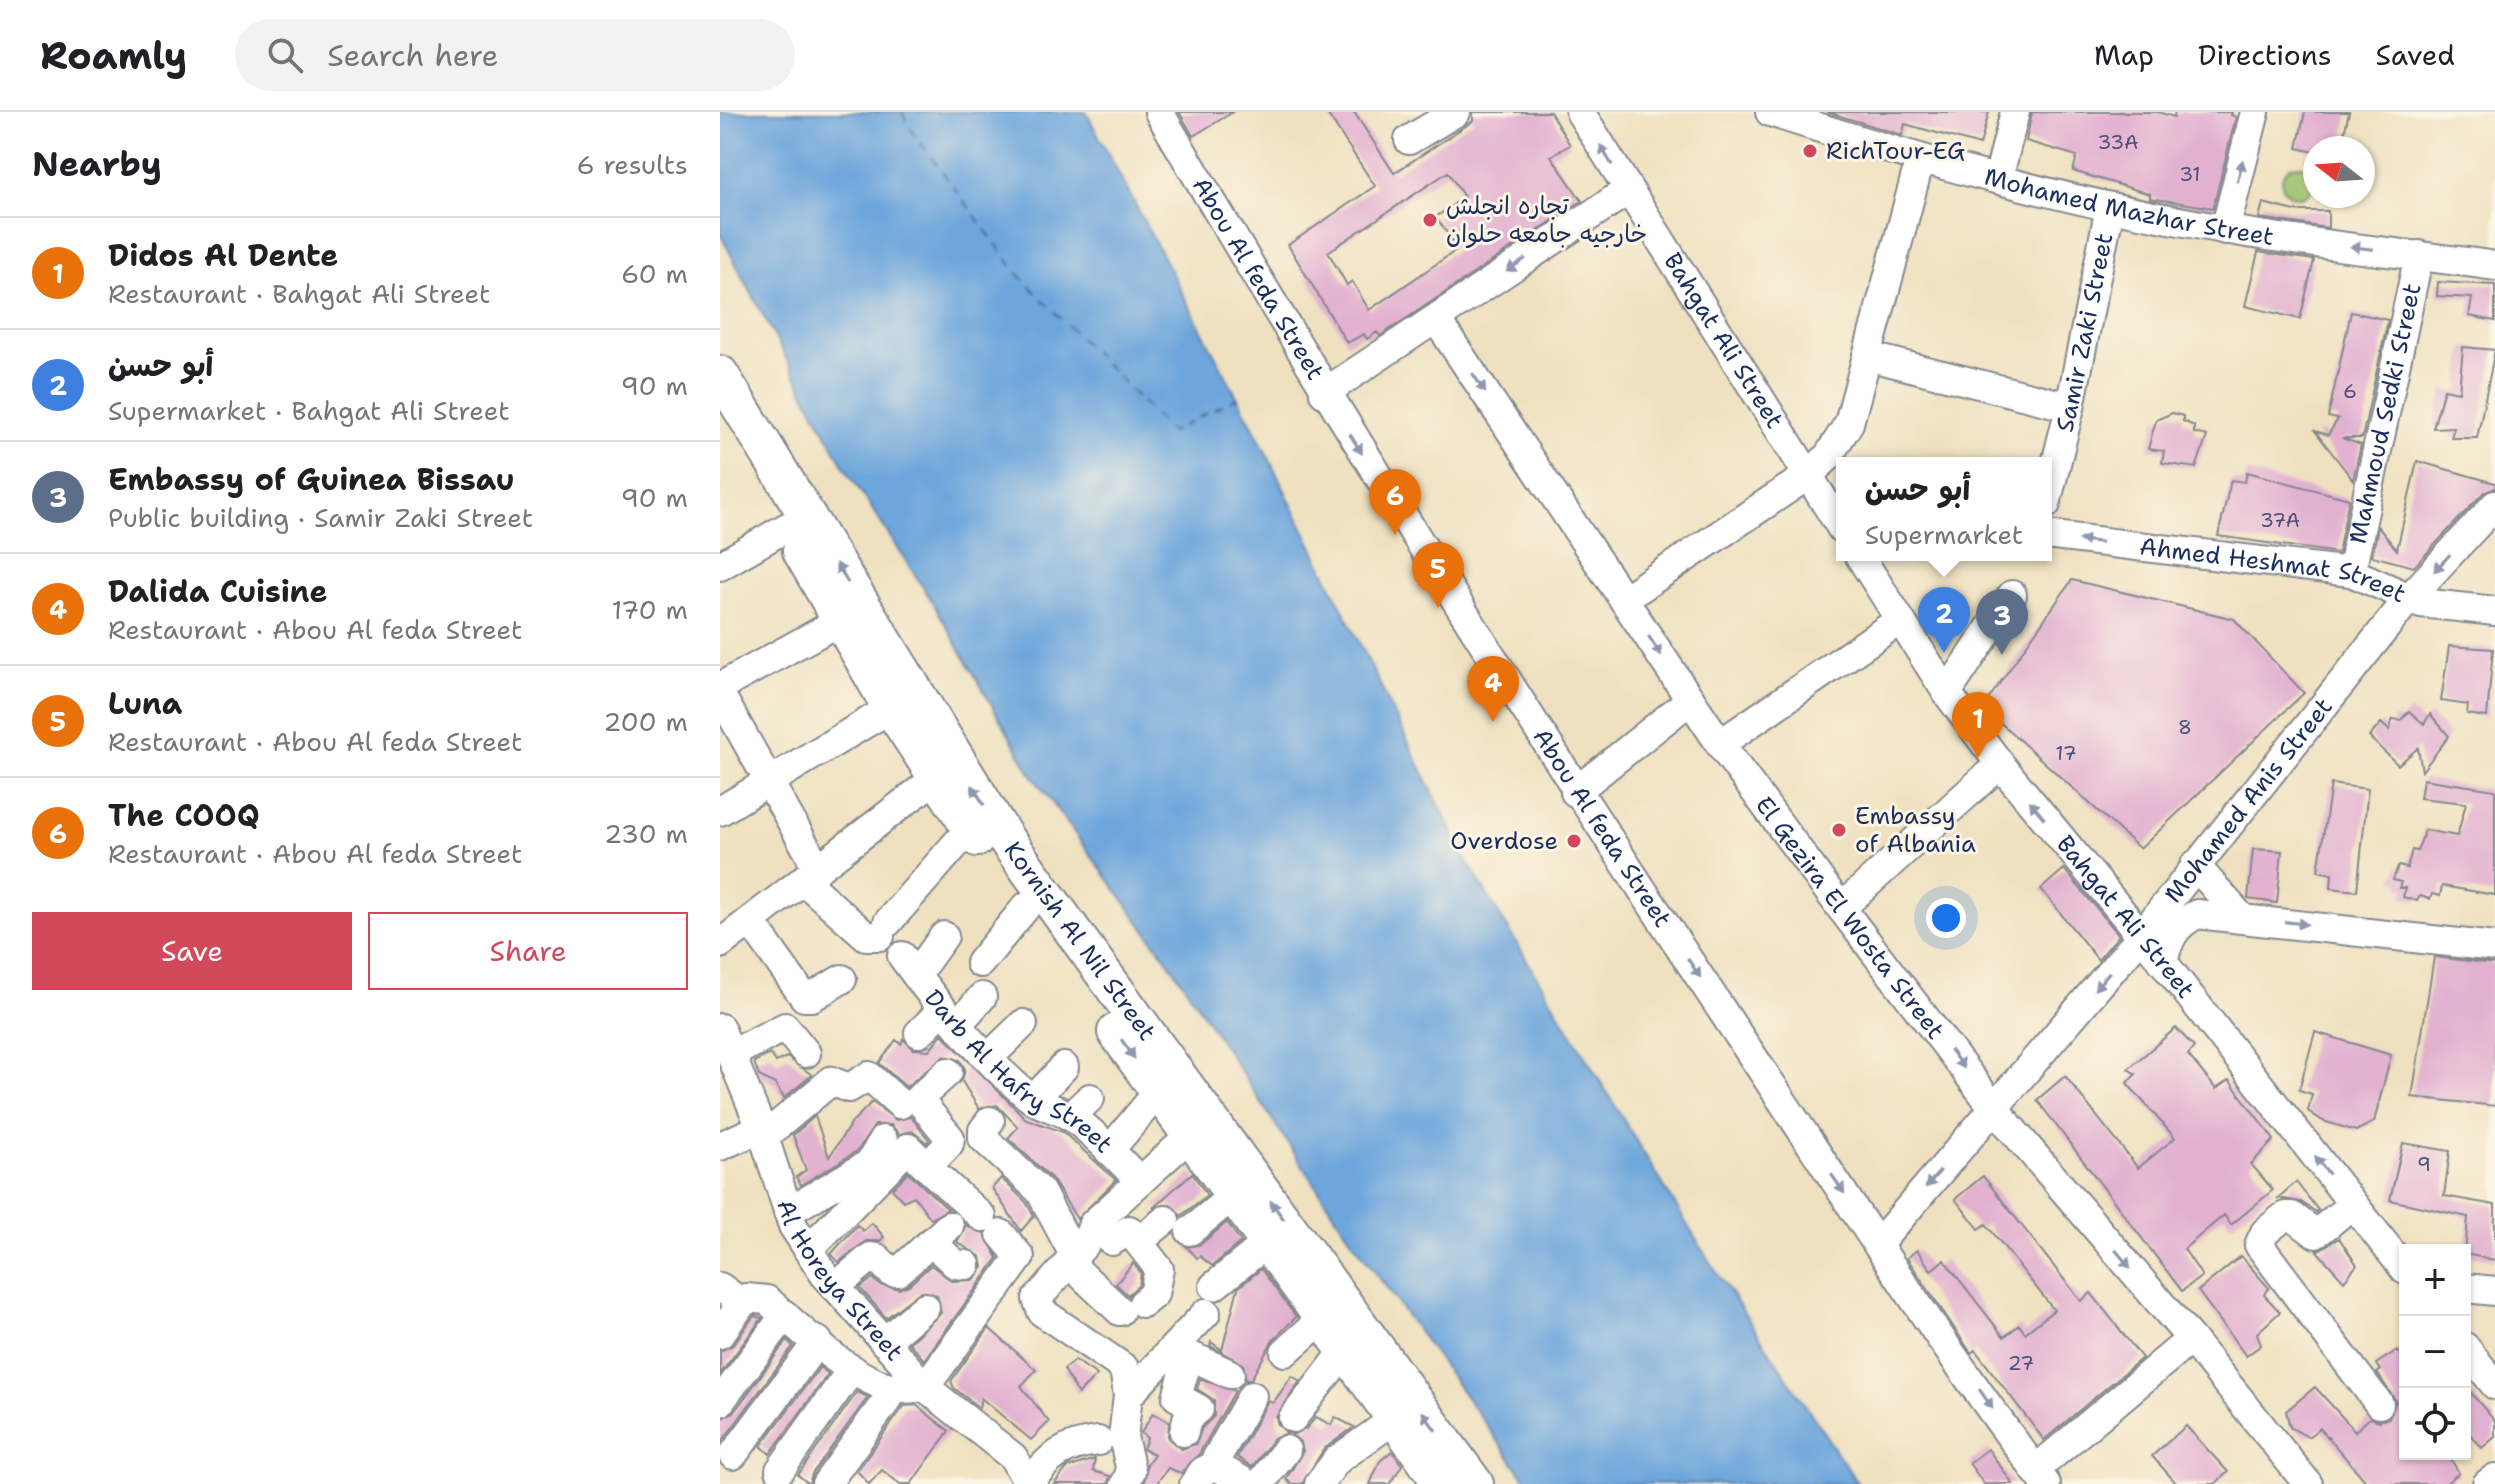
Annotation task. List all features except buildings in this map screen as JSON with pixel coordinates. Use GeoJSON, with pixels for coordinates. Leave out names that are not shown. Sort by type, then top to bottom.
{"type":"FeatureCollection","features":[{"type":"Feature","properties":{"kind":"main road","name":"Kornish Al Nil Street"},"geometry":{"type":"LineString","coordinates":[[720,374],[1005,838],[1475,1484]]}},
{"type":"Feature","properties":{"kind":"main road","name":"Kornish Al Nil Street"},"geometry":{"type":"LineString","coordinates":[[720,421],[787,527],[891,708],[936,778],[1158,1092],[1347,1348],[1442,1484]]}},
{"type":"Feature","properties":{"kind":"street","name":"Abou Al feda Street"},"geometry":{"type":"LineString","coordinates":[[1159,112],[1324,393],[1575,792],[1878,1244],[2041,1477]]}},
{"type":"Feature","properties":{"kind":"street"},"geometry":{"type":"LineString","coordinates":[[1409,140],[1456,112]]}},
{"type":"Feature","properties":{"kind":"street","name":"Bahgat Ali Street"},"geometry":{"type":"LineString","coordinates":[[1580,112],[1627,191],[1821,485],[1836,516]]}},
{"type":"Feature","properties":{"kind":"street","name":"Mohamed Mazhar Street"},"geometry":{"type":"LineString","coordinates":[[1770,112],[1920,160],[2110,207],[2225,230],[2495,266]]}},
{"type":"Feature","properties":{"kind":"street"},"geometry":{"type":"LineString","coordinates":[[1998,179],[2015,112]]}},
{"type":"Feature","properties":{"kind":"street"},"geometry":{"type":"LineString","coordinates":[[2225,230],[2255,112]]}},
{"type":"Feature","properties":{"kind":"street"},"geometry":{"type":"LineString","coordinates":[[1624,599],[1821,485],[1827,458],[1843,436],[1920,160]]}},
{"type":"Feature","properties":{"kind":"street"},"geometry":{"type":"LineString","coordinates":[[1324,393],[1627,191]]}},
{"type":"Feature","properties":{"kind":"street","name":"Samir Zaki Street"},"geometry":{"type":"LineString","coordinates":[[2052,480],[2070,407],[2110,207]]}},
{"type":"Feature","properties":{"kind":"street","name":"Mahmoud Sedki Street"},"geometry":{"type":"LineString","coordinates":[[2351,572],[2419,255]]}},
{"type":"Feature","properties":{"kind":"street","name":"El Gezira El Wosta Street"},"geometry":{"type":"LineString","coordinates":[[1436,319],[1720,744],[1841,908],[1994,1108],[2191,1339],[2308,1484]]}},
{"type":"Feature","properties":{"kind":"street"},"geometry":{"type":"LineString","coordinates":[[1867,356],[2070,407]]}},
{"type":"Feature","properties":{"kind":"street","name":"Mohamed Anis Street"},"geometry":{"type":"LineString","coordinates":[[1878,1244],[2140,937],[2409,598],[2495,505]]}},
{"type":"Feature","properties":{"kind":"street"},"geometry":{"type":"LineString","coordinates":[[720,566],[787,527]]}},
{"type":"Feature","properties":{"kind":"street","name":"Ahmed Heshmat Street"},"geometry":{"type":"LineString","coordinates":[[2052,536],[2351,572],[2421,603],[2495,611]]}},
{"type":"Feature","properties":{"kind":"street","name":"Bahgat Ali Street"},"geometry":{"type":"LineString","coordinates":[[1863,561],[1947,693],[2000,764],[2163,962],[2399,1262]]}},
{"type":"Feature","properties":{"kind":"street"},"geometry":{"type":"LineString","coordinates":[[1947,693],[2012,595]]}},
{"type":"Feature","properties":{"kind":"street"},"geometry":{"type":"LineString","coordinates":[[1720,744],[1900,620]]}},
{"type":"Feature","properties":{"kind":"street"},"geometry":{"type":"LineString","coordinates":[[720,687],[840,621]]}},
{"type":"Feature","properties":{"kind":"street"},"geometry":{"type":"LineString","coordinates":[[720,694],[769,781],[810,874],[866,936],[884,929],[970,828]]}},
{"type":"Feature","properties":{"kind":"street"},"geometry":{"type":"LineString","coordinates":[[1575,792],[1690,700]]}},
{"type":"Feature","properties":{"kind":"street"},"geometry":{"type":"LineString","coordinates":[[720,811],[891,708]]}},
{"type":"Feature","properties":{"kind":"street"},"geometry":{"type":"LineString","coordinates":[[1841,908],[2000,764]]}},
{"type":"Feature","properties":{"kind":"street"},"geometry":{"type":"LineString","coordinates":[[720,944],[936,778]]}},
{"type":"Feature","properties":{"kind":"street"},"geometry":{"type":"LineString","coordinates":[[2195,865],[2241,917]]}},
{"type":"Feature","properties":{"kind":"street"},"geometry":{"type":"LineString","coordinates":[[980,963],[1026,907]]}},
{"type":"Feature","properties":{"kind":"street"},"geometry":{"type":"LineString","coordinates":[[2163,962],[2169,938],[2180,923],[2197,914],[2495,947]]}},
{"type":"Feature","properties":{"kind":"street"},"geometry":{"type":"LineString","coordinates":[[750,921],[804,997],[812,997],[842,979]]}},
{"type":"Feature","properties":{"kind":"street","name":"Darb Al Hafry Street"},"geometry":{"type":"LineString","coordinates":[[944,936],[909,966],[950,1017],[1033,1100],[1080,1107],[1109,1151],[1140,1181]]}},
{"type":"Feature","properties":{"kind":"street"},"geometry":{"type":"LineString","coordinates":[[919,1033],[982,997]]}},
{"type":"Feature","properties":{"kind":"street"},"geometry":{"type":"LineString","coordinates":[[988,1058],[1023,1024]]}},
{"type":"Feature","properties":{"kind":"street"},"geometry":{"type":"LineString","coordinates":[[731,1054],[785,1027],[806,1053]]}},
{"type":"Feature","properties":{"kind":"street","name":"Al Horeya Street"},"geometry":{"type":"LineString","coordinates":[[720,1028],[762,1133],[788,1212],[808,1250],[835,1287],[925,1387],[1004,1449],[1030,1484]]}},
{"type":"Feature","properties":{"kind":"street"},"geometry":{"type":"LineString","coordinates":[[1033,1100],[1064,1067]]}},
{"type":"Feature","properties":{"kind":"street"},"geometry":{"type":"LineString","coordinates":[[936,1180],[950,1138],[918,1099],[948,1072]]}},
{"type":"Feature","properties":{"kind":"street"},"geometry":{"type":"LineString","coordinates":[[720,1146],[762,1133],[831,1081],[849,1088],[869,1076],[900,1104]]}},
{"type":"Feature","properties":{"kind":"street"},"geometry":{"type":"LineString","coordinates":[[1109,1151],[1158,1092]]}},
{"type":"Feature","properties":{"kind":"street"},"geometry":{"type":"LineString","coordinates":[[990,1121],[983,1130],[983,1138],[1040,1191],[1071,1259],[1132,1307],[1154,1294],[1159,1269],[1128,1230],[1112,1241],[1093,1224]]}},
{"type":"Feature","properties":{"kind":"street"},"geometry":{"type":"LineString","coordinates":[[1125,1484],[1131,1471],[1123,1437],[1128,1396],[1124,1368],[1029,1298],[1037,1299],[1086,1243],[1093,1224],[1190,1136]]}},
{"type":"Feature","properties":{"kind":"street"},"geometry":{"type":"LineString","coordinates":[[788,1212],[870,1163],[883,1140]]}},
{"type":"Feature","properties":{"kind":"street"},"geometry":{"type":"LineString","coordinates":[[720,1334],[736,1296],[767,1300],[852,1369],[895,1389],[925,1387],[1020,1257],[992,1226],[936,1180],[908,1148],[808,1250]]}},
{"type":"Feature","properties":{"kind":"street"},"geometry":{"type":"LineString","coordinates":[[1138,1242],[1177,1226],[1234,1195]]}},
{"type":"Feature","properties":{"kind":"street"},"geometry":{"type":"LineString","coordinates":[[2353,1204],[2316,1234],[2292,1216],[2285,1216],[2265,1232],[2259,1245],[2379,1404]]}},
{"type":"Feature","properties":{"kind":"street"},"geometry":{"type":"LineString","coordinates":[[1033,1241],[1054,1218]]}},
{"type":"Feature","properties":{"kind":"street"},"geometry":{"type":"LineString","coordinates":[[835,1287],[871,1257],[877,1258],[891,1272],[898,1272],[941,1233],[951,1261],[966,1265]]}},
{"type":"Feature","properties":{"kind":"street"},"geometry":{"type":"LineString","coordinates":[[1128,1396],[1210,1300],[1268,1242]]}},
{"type":"Feature","properties":{"kind":"street"},"geometry":{"type":"LineString","coordinates":[[2471,1289],[2495,1291]]}},
{"type":"Feature","properties":{"kind":"street"},"geometry":{"type":"LineString","coordinates":[[884,1342],[925,1307]]}},
{"type":"Feature","properties":{"kind":"street"},"geometry":{"type":"LineString","coordinates":[[761,1418],[722,1397],[785,1315]]}},
{"type":"Feature","properties":{"kind":"street"},"geometry":{"type":"LineString","coordinates":[[1285,1352],[1324,1317]]}},
{"type":"Feature","properties":{"kind":"street"},"geometry":{"type":"LineString","coordinates":[[2041,1477],[2191,1339]]}},
{"type":"Feature","properties":{"kind":"street"},"geometry":{"type":"LineString","coordinates":[[733,1455],[818,1341]]}},
{"type":"Feature","properties":{"kind":"street"},"geometry":{"type":"LineString","coordinates":[[1178,1341],[1230,1374]]}},
{"type":"Feature","properties":{"kind":"street"},"geometry":{"type":"LineString","coordinates":[[1178,1341],[1177,1397],[1199,1409],[1187,1419],[1184,1432]]}},
{"type":"Feature","properties":{"kind":"street"},"geometry":{"type":"LineString","coordinates":[[1293,1418],[1347,1348]]}},
{"type":"Feature","properties":{"kind":"street"},"geometry":{"type":"LineString","coordinates":[[2471,1355],[2495,1385]]}},
{"type":"Feature","properties":{"kind":"street"},"geometry":{"type":"LineString","coordinates":[[780,1470],[852,1369]]}},
{"type":"Feature","properties":{"kind":"street"},"geometry":{"type":"LineString","coordinates":[[826,1484],[895,1389]]}},
{"type":"Feature","properties":{"kind":"street"},"geometry":{"type":"LineString","coordinates":[[1248,1484],[1203,1475],[1252,1396]]}},
{"type":"Feature","properties":{"kind":"street"},"geometry":{"type":"LineString","coordinates":[[1319,1484],[1337,1460],[1396,1418]]}},
{"type":"Feature","properties":{"kind":"street"},"geometry":{"type":"LineString","coordinates":[[1030,1484],[1038,1470],[1058,1453],[1081,1443],[1098,1441]]}},
{"type":"Feature","properties":{"kind":"street"},"geometry":{"type":"LineString","coordinates":[[1260,1484],[1286,1450]]}},
{"type":"Feature","properties":{"kind":"street"},"geometry":{"type":"LineString","coordinates":[[2487,1484],[2495,1478]]}},
{"type":"Feature","properties":{"kind":"green space"},"geometry":{"type":"Polygon","coordinates":[[[2303,166],[2303,196],[2298,197],[2286,193],[2282,181],[2286,169],[2303,166]]]}},
{"type":"Feature","properties":{"kind":"water"},"geometry":{"type":"Polygon","coordinates":[[[720,112],[1086,112],[1258,436],[1465,858],[1708,1259],[1858,1484],[1529,1484],[1344,1229],[1173,968],[1032,775],[932,601],[842,463],[720,234],[720,112]]]}},
{"type":"Feature","properties":{"kind":"ferry route"},"geometry":{"type":"LineString","coordinates":[[902,112],[909,127],[1019,275],[1171,432],[1238,397]]}},
{"type":"Feature","properties":{"kind":"place","name":"RichTour-EG"},"geometry":{"type":"Point","coordinates":[1810,151]}},
{"type":"Feature","properties":{"kind":"place","name":"تجاره انجلش خارجيه جامعه حلوان"},"geometry":{"type":"Point","coordinates":[1430,220]}},
{"type":"Feature","properties":{"kind":"place","name":"The COOQ"},"geometry":{"type":"Point","coordinates":[1395,535]}},
{"type":"Feature","properties":{"kind":"place","name":"Luna"},"geometry":{"type":"Point","coordinates":[1438,608]}},
{"type":"Feature","properties":{"kind":"place","name":"أبو حسن"},"geometry":{"type":"Point","coordinates":[1944,653]}},
{"type":"Feature","properties":{"kind":"place","name":"Embassy of Guinea Bissau"},"geometry":{"type":"Point","coordinates":[2002,655]}},
{"type":"Feature","properties":{"kind":"place","name":"Dalida Cuisine"},"geometry":{"type":"Point","coordinates":[1493,722]}},
{"type":"Feature","properties":{"kind":"place","name":"Didos Al Dente"},"geometry":{"type":"Point","coordinates":[1978,758]}},
{"type":"Feature","properties":{"kind":"place","name":"Embassy of Albania"},"geometry":{"type":"Point","coordinates":[1839,830]}},
{"type":"Feature","properties":{"kind":"place","name":"Overdose"},"geometry":{"type":"Point","coordinates":[1574,841]}}]}
